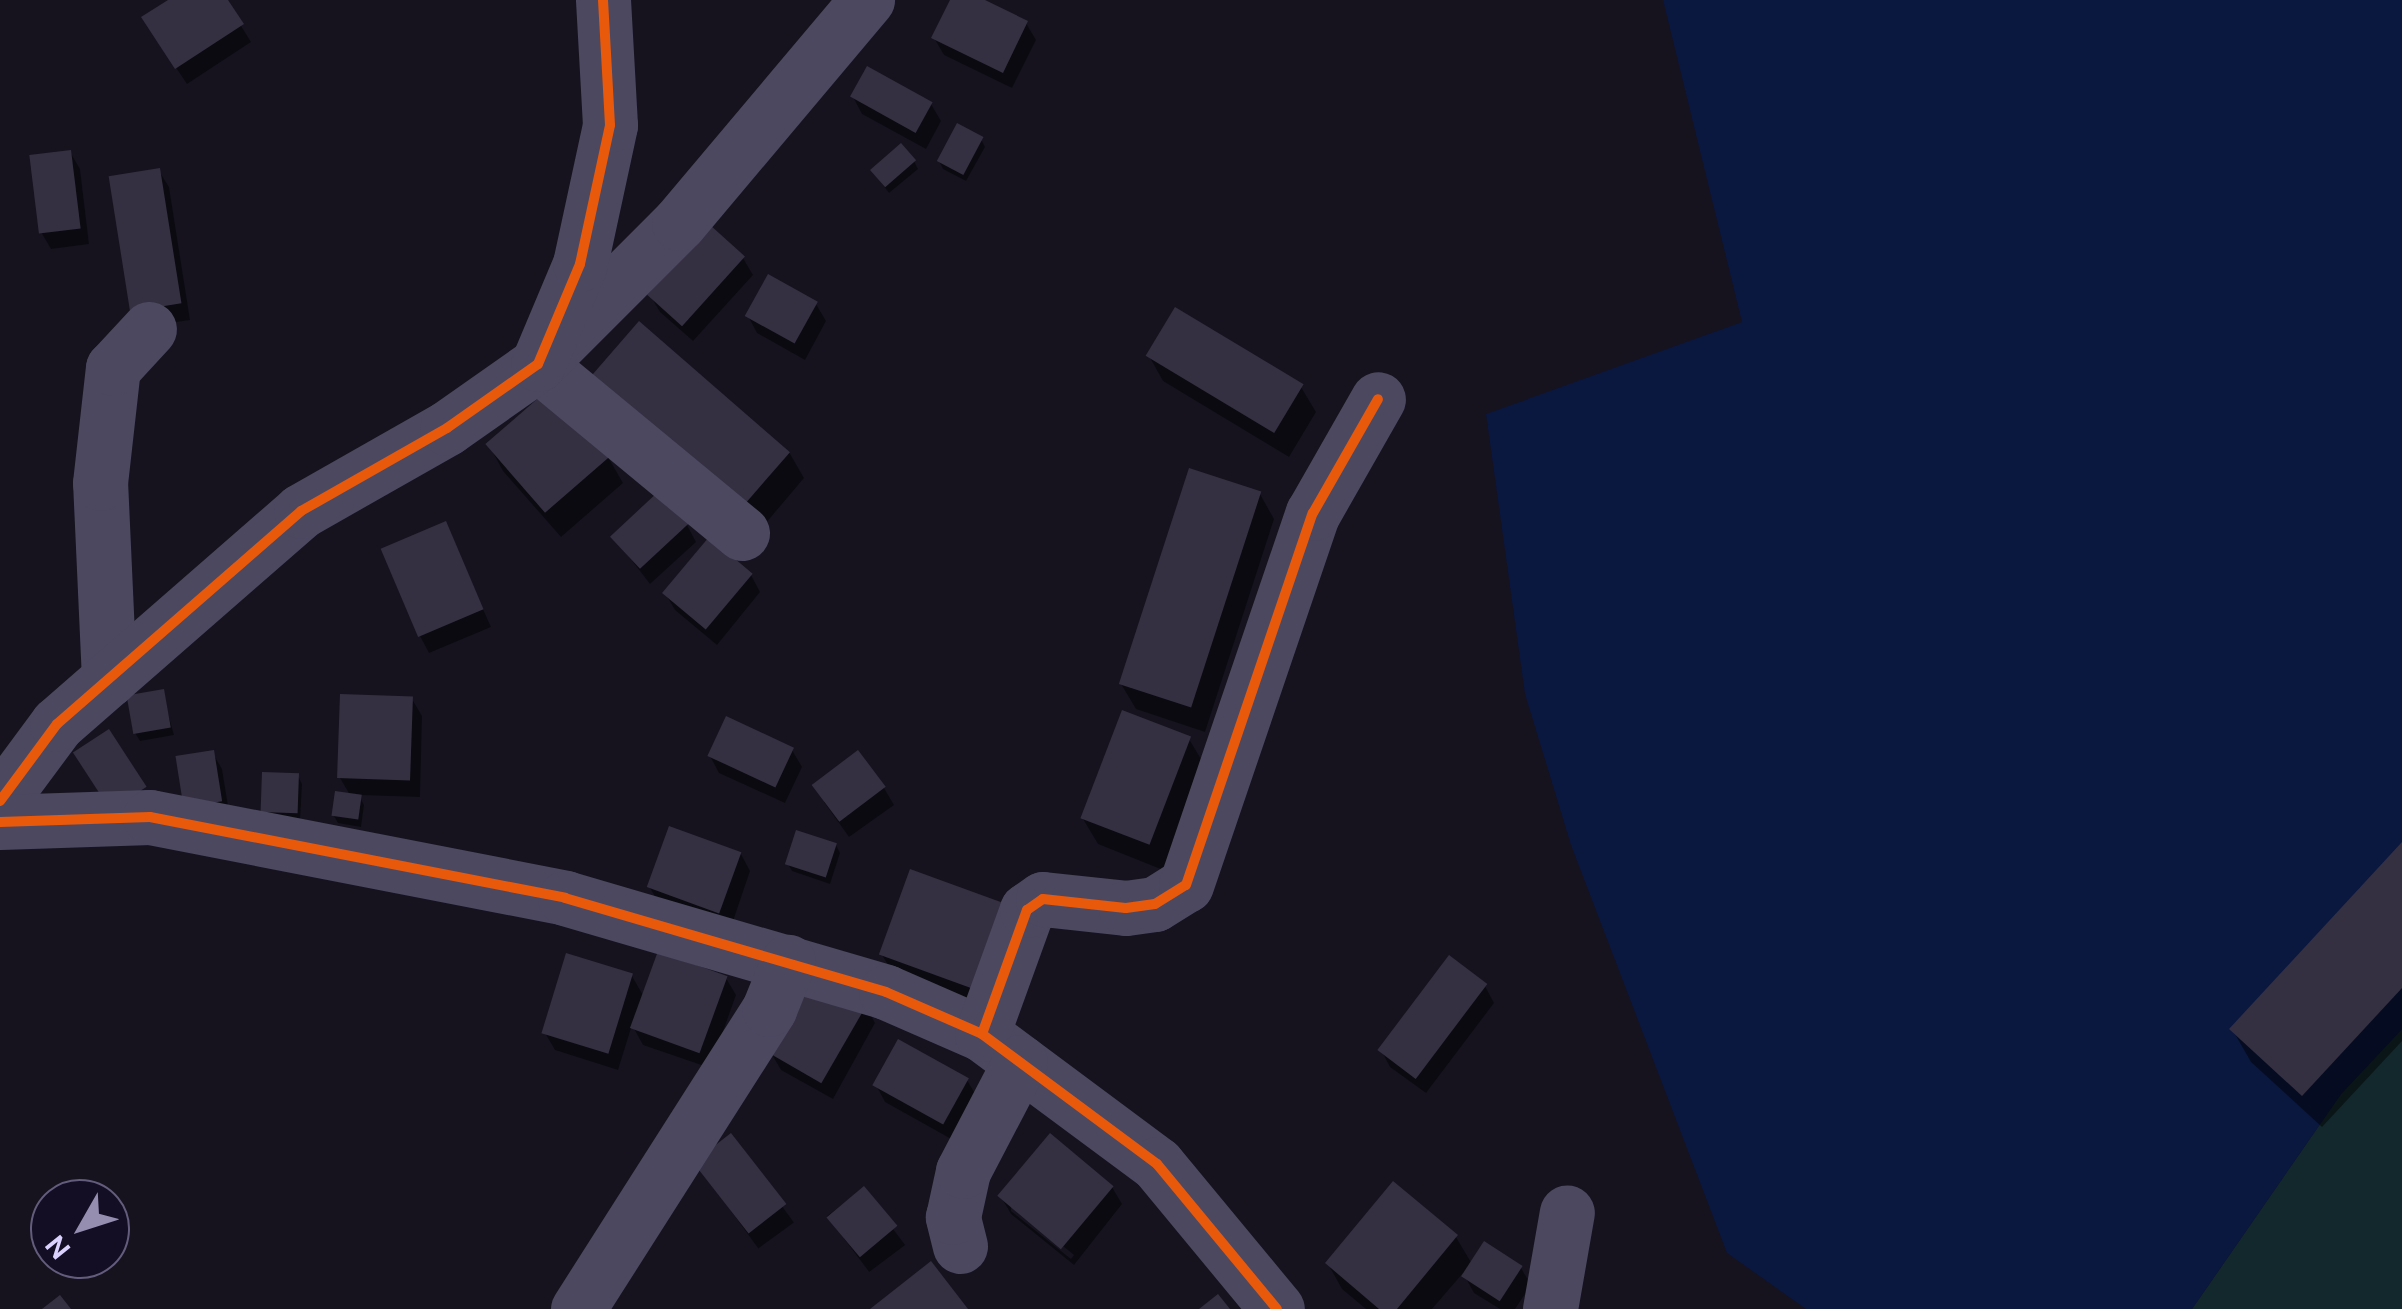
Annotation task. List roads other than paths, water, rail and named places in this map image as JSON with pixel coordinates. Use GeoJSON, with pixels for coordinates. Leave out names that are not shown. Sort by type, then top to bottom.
{"type":"FeatureCollection","features":[{"type":"Feature","properties":{"kind":"street"},"geometry":{"type":"LineString","coordinates":[[538,364],[580,264],[610,125],[603,0]]}},
{"type":"Feature","properties":{"kind":"street"},"geometry":{"type":"LineString","coordinates":[[0,801],[58,724],[301,511],[447,428],[538,364],[679,222],[867,0]]}},
{"type":"Feature","properties":{"kind":"street"},"geometry":{"type":"LineString","coordinates":[[109,678],[100,482],[104,444],[113,368],[149,329]]}},
{"type":"Feature","properties":{"kind":"street"},"geometry":{"type":"LineString","coordinates":[[538,364],[742,533]]}},
{"type":"Feature","properties":{"kind":"street"},"geometry":{"type":"LineString","coordinates":[[960,1246],[953,1217],[962,1171],[1001,1048],[1027,910],[1042,899],[1126,908],[1154,904],[1186,885],[1314,513],[1378,399]]}},
{"type":"Feature","properties":{"kind":"street"},"geometry":{"type":"LineString","coordinates":[[0,822],[150,818],[565,898],[886,992],[1001,1048],[1156,1164],[1277,1309]]}},
{"type":"Feature","properties":{"kind":"street"},"geometry":{"type":"LineString","coordinates":[[578,1309],[769,1009],[788,962]]}},
{"type":"Feature","properties":{"kind":"street"},"geometry":{"type":"LineString","coordinates":[[1550,1309],[1568,1212]]}},
{"type":"Feature","properties":{"kind":"water"},"geometry":{"type":"Polygon","coordinates":[[[1663,0],[2402,0],[2402,1029],[2341,1094],[2192,1309],[1806,1309],[1727,1253],[1571,845],[1525,694],[1486,414],[1742,322],[1663,0]]]}}]}
